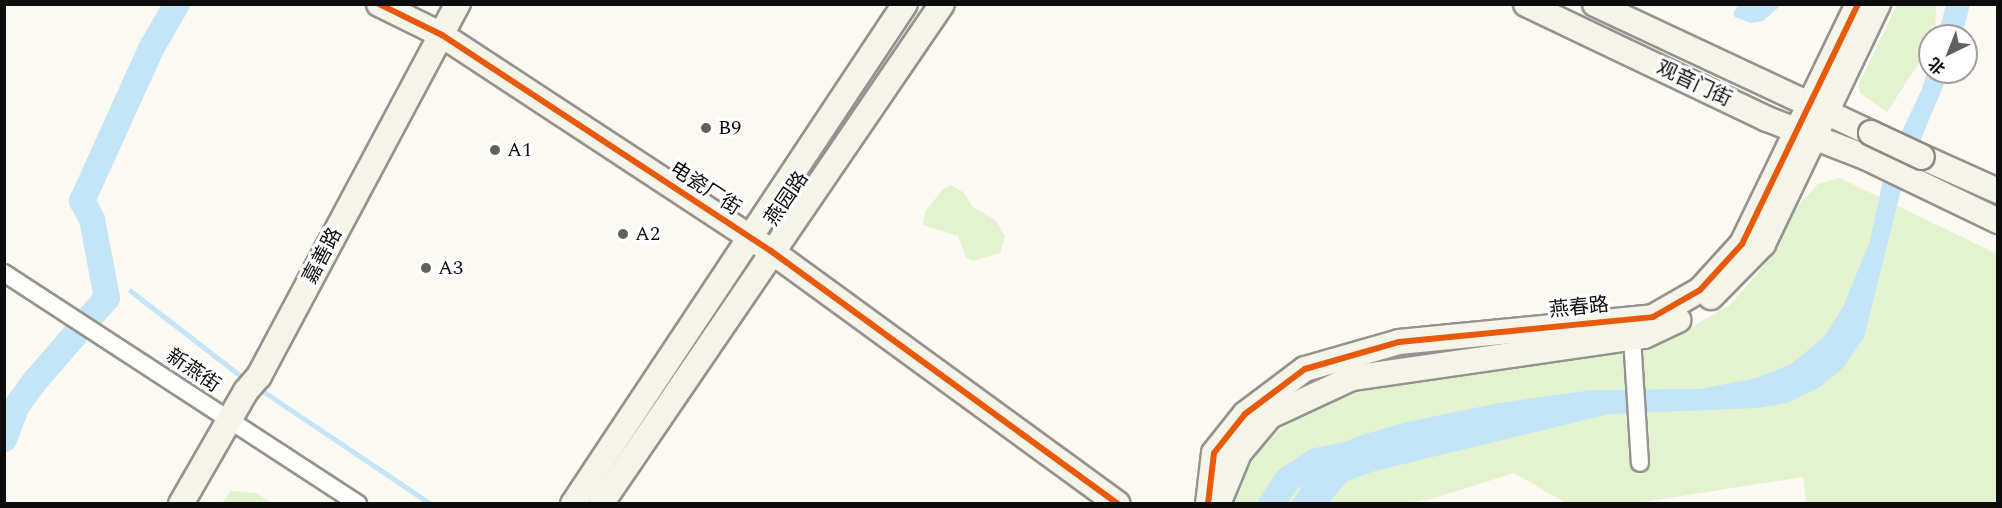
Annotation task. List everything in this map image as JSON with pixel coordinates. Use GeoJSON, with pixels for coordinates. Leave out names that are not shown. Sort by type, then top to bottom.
{"type":"FeatureCollection","features":[{"type":"Feature","properties":{"kind":"street","name":"电瓷厂街"},"geometry":{"type":"LineString","coordinates":[[379,4],[442,35],[771,251],[1118,504]]}},
{"type":"Feature","properties":{"kind":"street","name":"嘉善路"},"geometry":{"type":"LineString","coordinates":[[181,504],[231,421],[458,4]]}},
{"type":"Feature","properties":{"kind":"street","name":"燕园路"},"geometry":{"type":"LineString","coordinates":[[573,504],[905,4]]}},
{"type":"Feature","properties":{"kind":"street","name":"燕园路"},"geometry":{"type":"LineString","coordinates":[[601,504],[771,251],[942,4]]}},
{"type":"Feature","properties":{"kind":"street","name":"观音门街"},"geometry":{"type":"LineString","coordinates":[[1526,4],[1805,134],[1865,157],[1916,167]]}},
{"type":"Feature","properties":{"kind":"street","name":"观音门街"},"geometry":{"type":"LineString","coordinates":[[1595,4],[1871,133],[1916,167]]}},
{"type":"Feature","properties":{"kind":"street","name":"燕春路"},"geometry":{"type":"LineString","coordinates":[[1208,504],[1214,453],[1245,414],[1305,369],[1399,342],[1653,317],[1700,290],[1742,244],[1805,134],[1818,107],[1858,4]]}},
{"type":"Feature","properties":{"kind":"street","name":"燕春路"},"geometry":{"type":"LineString","coordinates":[[1818,107],[1878,4]]}},
{"type":"Feature","properties":{"kind":"street","name":"燕春路"},"geometry":{"type":"LineString","coordinates":[[1218,504],[1239,453],[1270,416],[1352,378],[1644,336],[1690,314],[1736,275],[1763,244],[1805,134]]}},
{"type":"Feature","properties":{"kind":"street"},"geometry":{"type":"LineString","coordinates":[[1916,167],[1998,191]]}},
{"type":"Feature","properties":{"kind":"street"},"geometry":{"type":"LineString","coordinates":[[1916,167],[1998,221]]}},
{"type":"Feature","properties":{"kind":"street","name":"新燕街"},"geometry":{"type":"LineString","coordinates":[[4,273],[98,332],[358,504]]}},
{"type":"Feature","properties":{"kind":"street"},"geometry":{"type":"LineString","coordinates":[[1632,337],[1640,463]]}},
{"type":"Feature","properties":{"kind":"green space"},"geometry":{"type":"Polygon","coordinates":[[[1897,5],[1936,5],[1935,24],[1918,24],[1918,64],[1887,112],[1860,93],[1859,84],[1897,5]]]}},
{"type":"Feature","properties":{"kind":"green space"},"geometry":{"type":"Polygon","coordinates":[[[1840,178],[1997,254],[1997,503],[1806,503],[1803,477],[1637,503],[1566,503],[1514,473],[1431,499],[1405,503],[1233,504],[1233,495],[1258,451],[1292,418],[1344,396],[1389,383],[1592,356],[1674,337],[1730,305],[1763,267],[1798,206],[1818,184],[1840,178]]]}},
{"type":"Feature","properties":{"kind":"green space"},"geometry":{"type":"Polygon","coordinates":[[[951,185],[963,192],[973,207],[996,221],[1005,236],[1000,253],[973,261],[966,258],[958,236],[923,225],[925,212],[943,189],[951,185]]]}},
{"type":"Feature","properties":{"kind":"green space"},"geometry":{"type":"Polygon","coordinates":[[[231,491],[256,493],[272,503],[222,503],[231,491]]]}},
{"type":"Feature","properties":{"kind":"water"},"geometry":{"type":"Polygon","coordinates":[[[1739,4],[1781,5],[1763,21],[1751,23],[1735,17],[1733,13],[1739,4]]]}},
{"type":"Feature","properties":{"kind":"water"},"geometry":{"type":"Polygon","coordinates":[[[1946,5],[1970,5],[1965,24],[1941,24],[1946,5]]]}},
{"type":"Feature","properties":{"kind":"water"},"geometry":{"type":"Polygon","coordinates":[[[1924,84],[1944,84],[1903,182],[1864,337],[1843,368],[1820,387],[1787,403],[1757,408],[1609,414],[1375,471],[1347,481],[1329,503],[1290,504],[1326,453],[1355,437],[1407,422],[1499,403],[1592,390],[1700,389],[1757,378],[1791,364],[1824,337],[1843,307],[1870,241],[1887,162],[1924,84]]]}},
{"type":"Feature","properties":{"kind":"waterway"},"geometry":{"type":"LineString","coordinates":[[4,439],[16,407],[35,381],[107,298],[92,219],[82,201],[152,47],[177,4]]}},
{"type":"Feature","properties":{"kind":"waterway"},"geometry":{"type":"LineString","coordinates":[[131,291],[245,379]]}},
{"type":"Feature","properties":{"kind":"waterway"},"geometry":{"type":"LineString","coordinates":[[257,387],[431,504]]}},
{"type":"Feature","properties":{"kind":"waterway"},"geometry":{"type":"LineString","coordinates":[[1271,504],[1287,480],[1316,461],[1353,454]]}},
{"type":"Feature","properties":{"kind":"cycle path"},"geometry":{"type":"LineString","coordinates":[[379,4],[442,35],[771,251],[1118,504]]}},
{"type":"Feature","properties":{"kind":"cycle path"},"geometry":{"type":"LineString","coordinates":[[1208,504],[1214,453],[1245,414],[1305,369],[1399,342],[1653,317],[1700,290],[1742,244],[1858,4]]}},
{"type":"Feature","properties":{"kind":"place","name":"B9"},"geometry":{"type":"Point","coordinates":[706,128]}},
{"type":"Feature","properties":{"kind":"place","name":"A1"},"geometry":{"type":"Point","coordinates":[495,150]}},
{"type":"Feature","properties":{"kind":"place","name":"A2"},"geometry":{"type":"Point","coordinates":[623,234]}},
{"type":"Feature","properties":{"kind":"place","name":"A3"},"geometry":{"type":"Point","coordinates":[426,268]}}]}
